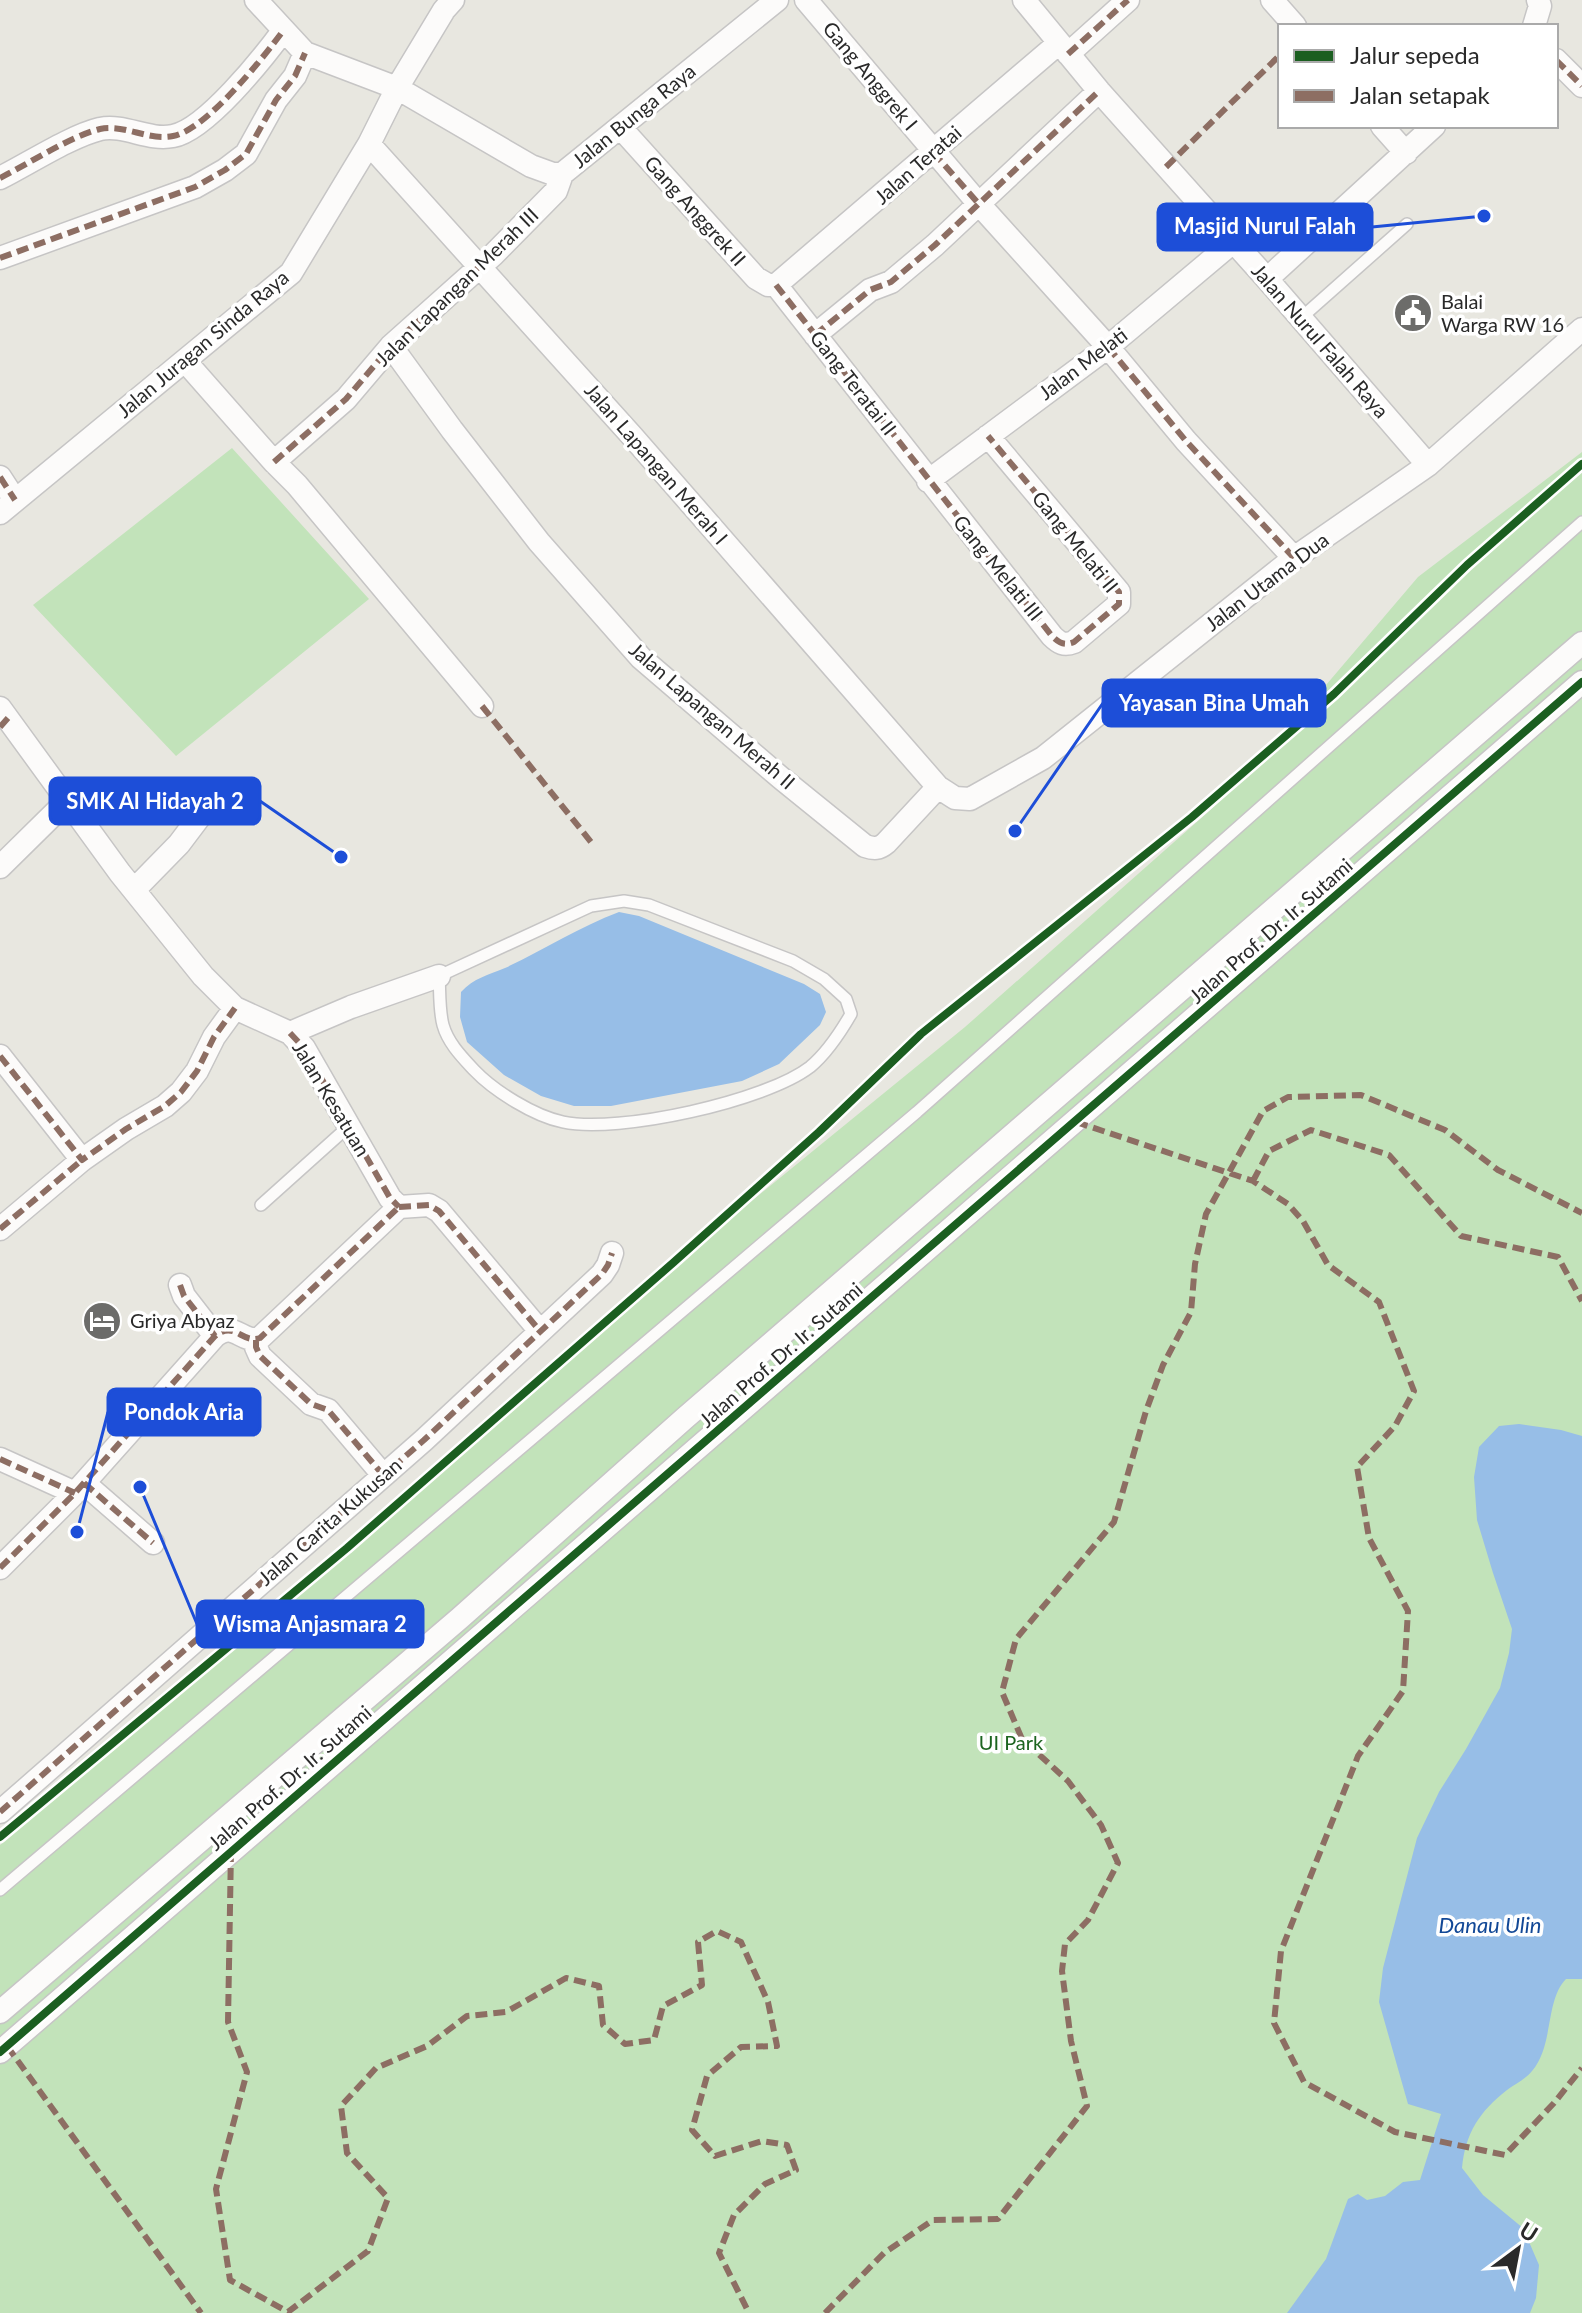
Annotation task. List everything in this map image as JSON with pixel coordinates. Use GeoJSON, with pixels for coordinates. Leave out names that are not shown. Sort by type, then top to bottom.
{"type":"FeatureCollection","features":[{"type":"Feature","properties":{"kind":"street"},"geometry":{"type":"LineString","coordinates":[[0,258],[195,187],[246,154],[276,100],[295,76],[305,53],[256,0]]}},
{"type":"Feature","properties":{"kind":"street","name":"Jalan Juragan Sinda Raya"},"geometry":{"type":"LineString","coordinates":[[7,507],[291,273],[369,144],[397,88],[453,0]]}},
{"type":"Feature","properties":{"kind":"street","name":"Jalan Bunga Raya"},"geometry":{"type":"LineString","coordinates":[[305,53],[397,88],[531,166],[562,174],[777,0]]}},
{"type":"Feature","properties":{"kind":"street","name":"Gang Anggrek I"},"geometry":{"type":"LineString","coordinates":[[806,0],[933,152],[1108,347],[1186,441],[1294,558]]}},
{"type":"Feature","properties":{"kind":"street","name":"Jalan Nurul Falah Raya"},"geometry":{"type":"LineString","coordinates":[[1024,0],[1099,91],[1428,465]]}},
{"type":"Feature","properties":{"kind":"street","name":"Jalan Teratai"},"geometry":{"type":"LineString","coordinates":[[776,285],[933,152],[1128,0]]}},
{"type":"Feature","properties":{"kind":"street"},"geometry":{"type":"LineString","coordinates":[[1272,0],[1293,24]]}},
{"type":"Feature","properties":{"kind":"street"},"geometry":{"type":"LineString","coordinates":[[1535,24],[1540,6],[1538,0]]}},
{"type":"Feature","properties":{"kind":"street"},"geometry":{"type":"LineString","coordinates":[[0,178],[101,129],[174,136],[198,124],[264,56],[283,31]]}},
{"type":"Feature","properties":{"kind":"street"},"geometry":{"type":"LineString","coordinates":[[1558,62],[1582,86]]}},
{"type":"Feature","properties":{"kind":"street"},"geometry":{"type":"LineString","coordinates":[[815,335],[870,290],[891,282],[935,245],[1099,91]]}},
{"type":"Feature","properties":{"kind":"street","name":"Gang Anggrek II"},"geometry":{"type":"LineString","coordinates":[[620,127],[756,278],[768,285],[776,285]]}},
{"type":"Feature","properties":{"kind":"street"},"geometry":{"type":"LineString","coordinates":[[1384,128],[1406,153]]}},
{"type":"Feature","properties":{"kind":"street"},"geometry":{"type":"LineString","coordinates":[[1267,279],[1432,128]]}},
{"type":"Feature","properties":{"kind":"street","name":"Jalan Lapangan Merah I"},"geometry":{"type":"LineString","coordinates":[[369,144],[642,447],[938,787]]}},
{"type":"Feature","properties":{"kind":"street","name":"Jalan Lapangan Merah III"},"geometry":{"type":"LineString","coordinates":[[274,462],[346,399],[391,346],[493,255],[556,191],[562,174]]}},
{"type":"Feature","properties":{"kind":"street","name":"Jalan Melati"},"geometry":{"type":"LineString","coordinates":[[928,481],[1108,347],[1233,242]]}},
{"type":"Feature","properties":{"kind":"street","name":"Gang Teratai II"},"geometry":{"type":"LineString","coordinates":[[776,285],[928,481]]}},
{"type":"Feature","properties":{"kind":"street","name":"Jalan Utama Dua"},"geometry":{"type":"LineString","coordinates":[[938,787],[955,798],[970,799],[1043,758],[1294,558],[1428,465],[1582,329]]}},
{"type":"Feature","properties":{"kind":"street","name":"Jalan Lapangan Merah II"},"geometry":{"type":"LineString","coordinates":[[391,346],[539,542],[641,658],[793,788],[865,846],[873,849],[886,843],[938,787]]}},
{"type":"Feature","properties":{"kind":"street"},"geometry":{"type":"LineString","coordinates":[[185,361],[297,485],[482,706]]}},
{"type":"Feature","properties":{"kind":"street","name":"Gang Melati II"},"geometry":{"type":"LineString","coordinates":[[988,436],[1119,592],[1119,604],[1074,642]]}},
{"type":"Feature","properties":{"kind":"street"},"geometry":{"type":"LineString","coordinates":[[0,477],[7,507]]}},
{"type":"Feature","properties":{"kind":"street","name":"Gang Melati III"},"geometry":{"type":"LineString","coordinates":[[928,481],[1058,643],[1074,642]]}},
{"type":"Feature","properties":{"kind":"street","name":"Jalan Prof. Dr. Ir. Sutami"},"geometry":{"type":"LineString","coordinates":[[0,2012],[460,1618],[685,1418],[1582,643]]}},
{"type":"Feature","properties":{"kind":"street","name":"Jalan Prof. Dr. Ir. Sutami"},"geometry":{"type":"LineString","coordinates":[[0,2052],[1582,682]]}},
{"type":"Feature","properties":{"kind":"street","name":"Jalan Kesatuan"},"geometry":{"type":"LineString","coordinates":[[3,718],[203,976],[235,1008],[290,1033],[304,1048],[390,1198],[399,1207]]}},
{"type":"Feature","properties":{"kind":"street"},"geometry":{"type":"LineString","coordinates":[[134,890],[179,844],[219,791]]}},
{"type":"Feature","properties":{"kind":"street"},"geometry":{"type":"LineString","coordinates":[[0,867],[68,800]]}},
{"type":"Feature","properties":{"kind":"street"},"geometry":{"type":"LineString","coordinates":[[290,1033],[351,1007],[439,976]]}},
{"type":"Feature","properties":{"kind":"street"},"geometry":{"type":"LineString","coordinates":[[0,1229],[82,1160],[165,1106],[181,1092],[235,1008]]}},
{"type":"Feature","properties":{"kind":"street"},"geometry":{"type":"LineString","coordinates":[[0,1056],[82,1160]]}},
{"type":"Feature","properties":{"kind":"street"},"geometry":{"type":"LineString","coordinates":[[383,1475],[328,1410],[311,1404],[260,1356],[256,1340],[399,1207],[429,1205],[439,1211],[540,1331]]}},
{"type":"Feature","properties":{"kind":"street","name":"Jalan Carita Kukusan"},"geometry":{"type":"LineString","coordinates":[[0,1812],[383,1475],[602,1274],[612,1253]]}},
{"type":"Feature","properties":{"kind":"street"},"geometry":{"type":"LineString","coordinates":[[180,1285],[184,1296],[215,1336]]}},
{"type":"Feature","properties":{"kind":"street"},"geometry":{"type":"LineString","coordinates":[[0,1568],[79,1488],[215,1336],[222,1330],[230,1330],[256,1340]]}},
{"type":"Feature","properties":{"kind":"street"},"geometry":{"type":"LineString","coordinates":[[0,1459],[79,1488],[153,1543]]}},
{"type":"Feature","properties":{"kind":"lane"},"geometry":{"type":"LineString","coordinates":[[1301,318],[1407,224]]}},
{"type":"Feature","properties":{"kind":"lane"},"geometry":{"type":"LineString","coordinates":[[0,1890],[917,1112],[1582,522]]}},
{"type":"Feature","properties":{"kind":"lane"},"geometry":{"type":"LineString","coordinates":[[624,901],[649,905],[793,961],[824,979],[846,999],[851,1014],[839,1034],[811,1066],[783,1083],[752,1096],[651,1120],[599,1125],[562,1122],[523,1106],[487,1084],[455,1049],[443,1025],[439,976],[591,906],[624,901]]}},
{"type":"Feature","properties":{"kind":"lane"},"geometry":{"type":"LineString","coordinates":[[261,1205],[349,1126]]}},
{"type":"Feature","properties":{"kind":"green space"},"geometry":{"type":"Polygon","coordinates":[[[232,448],[369,599],[176,756],[33,605],[232,448]]]}},
{"type":"Feature","properties":{"kind":"green space","name":"UI Park"},"geometry":{"type":"Polygon","coordinates":[[[1582,452],[1582,2313],[0,2313],[0,1845],[565,1353],[965,1027],[1208,812],[1263,759],[1418,577],[1582,452]]]}},
{"type":"Feature","properties":{"kind":"water"},"geometry":{"type":"Polygon","coordinates":[[[619,912],[639,916],[804,984],[820,994],[826,1012],[820,1025],[779,1064],[742,1081],[611,1106],[574,1106],[541,1096],[504,1075],[467,1042],[460,1017],[461,992],[466,987],[619,912]]]}},
{"type":"Feature","properties":{"kind":"water","name":"Danau Ulin"},"geometry":{"type":"Polygon","coordinates":[[[1519,1424],[1582,1436],[1582,1979],[1566,1979],[1559,1988],[1539,2061],[1530,2074],[1497,2098],[1482,2115],[1470,2133],[1462,2168],[1483,2195],[1523,2228],[1539,2265],[1536,2298],[1530,2313],[1287,2313],[1326,2259],[1348,2199],[1358,2194],[1367,2200],[1385,2196],[1403,2182],[1420,2180],[1441,2114],[1408,2104],[1379,2002],[1383,1968],[1417,1838],[1439,1792],[1500,1688],[1509,1653],[1512,1629],[1477,1520],[1474,1477],[1479,1447],[1499,1426],[1519,1424]]]}},
{"type":"Feature","properties":{"kind":"marked path"},"geometry":{"type":"LineString","coordinates":[[1068,54],[1128,0]]}},
{"type":"Feature","properties":{"kind":"marked path"},"geometry":{"type":"LineString","coordinates":[[0,178],[63,144],[100,129],[164,137],[186,131],[233,91],[283,31]]}},
{"type":"Feature","properties":{"kind":"marked path"},"geometry":{"type":"LineString","coordinates":[[0,258],[195,187],[225,170],[246,154],[276,100],[295,76],[305,53]]}},
{"type":"Feature","properties":{"kind":"marked path"},"geometry":{"type":"LineString","coordinates":[[1166,167],[1278,57]]}},
{"type":"Feature","properties":{"kind":"marked path"},"geometry":{"type":"LineString","coordinates":[[1558,62],[1582,86]]}},
{"type":"Feature","properties":{"kind":"marked path"},"geometry":{"type":"LineString","coordinates":[[815,335],[870,290],[891,282],[935,245],[1099,91]]}},
{"type":"Feature","properties":{"kind":"marked path"},"geometry":{"type":"LineString","coordinates":[[933,152],[978,203]]}},
{"type":"Feature","properties":{"kind":"marked path"},"geometry":{"type":"LineString","coordinates":[[274,462],[346,399],[391,346],[480,266]]}},
{"type":"Feature","properties":{"kind":"marked path"},"geometry":{"type":"LineString","coordinates":[[776,285],[1052,636],[1062,643],[1074,642],[1119,604],[1119,592],[988,436]]}},
{"type":"Feature","properties":{"kind":"marked path"},"geometry":{"type":"LineString","coordinates":[[1108,347],[1186,441],[1294,558]]}},
{"type":"Feature","properties":{"kind":"marked path"},"geometry":{"type":"LineString","coordinates":[[0,477],[15,500]]}},
{"type":"Feature","properties":{"kind":"marked path"},"geometry":{"type":"LineString","coordinates":[[482,706],[591,842]]}},
{"type":"Feature","properties":{"kind":"marked path"},"geometry":{"type":"LineString","coordinates":[[0,727],[8,718]]}},
{"type":"Feature","properties":{"kind":"marked path"},"geometry":{"type":"LineString","coordinates":[[0,1056],[82,1160],[165,1106],[181,1092],[235,1008]]}},
{"type":"Feature","properties":{"kind":"marked path"},"geometry":{"type":"LineString","coordinates":[[290,1033],[304,1048],[390,1198],[399,1207]]}},
{"type":"Feature","properties":{"kind":"marked path"},"geometry":{"type":"LineString","coordinates":[[825,2313],[884,2253],[933,2220],[998,2219],[1087,2106],[1071,2041],[1062,1971],[1065,1944],[1088,1920],[1118,1863],[1101,1825],[1068,1781],[1022,1739],[1002,1692],[1016,1639],[1114,1522],[1146,1411],[1163,1365],[1191,1312],[1195,1264],[1206,1214],[1263,1111],[1288,1097],[1361,1095],[1445,1130],[1498,1170],[1582,1213]]}},
{"type":"Feature","properties":{"kind":"marked path"},"geometry":{"type":"LineString","coordinates":[[1076,1122],[1253,1181],[1288,1204],[1303,1221],[1328,1265],[1379,1302],[1414,1391],[1395,1426],[1357,1467],[1369,1538],[1408,1611],[1403,1691],[1358,1756],[1281,1951],[1274,2023],[1304,2082],[1395,2132],[1505,2155],[1582,2068]]}},
{"type":"Feature","properties":{"kind":"marked path"},"geometry":{"type":"LineString","coordinates":[[1253,1181],[1269,1151],[1311,1130],[1389,1155],[1461,1236],[1558,1257],[1582,1301]]}},
{"type":"Feature","properties":{"kind":"marked path"},"geometry":{"type":"LineString","coordinates":[[0,1229],[82,1160]]}},
{"type":"Feature","properties":{"kind":"marked path"},"geometry":{"type":"LineString","coordinates":[[399,1207],[429,1205],[439,1211],[540,1331]]}},
{"type":"Feature","properties":{"kind":"marked path"},"geometry":{"type":"LineString","coordinates":[[0,1568],[75,1493],[215,1336],[228,1330],[248,1338],[260,1338],[399,1207]]}},
{"type":"Feature","properties":{"kind":"marked path"},"geometry":{"type":"LineString","coordinates":[[0,1812],[424,1440],[602,1274],[612,1253]]}},
{"type":"Feature","properties":{"kind":"marked path"},"geometry":{"type":"LineString","coordinates":[[180,1285],[184,1296],[215,1336]]}},
{"type":"Feature","properties":{"kind":"marked path"},"geometry":{"type":"LineString","coordinates":[[256,1340],[260,1356],[311,1404],[328,1410],[383,1475]]}},
{"type":"Feature","properties":{"kind":"marked path"},"geometry":{"type":"LineString","coordinates":[[0,1459],[75,1493]]}},
{"type":"Feature","properties":{"kind":"marked path"},"geometry":{"type":"LineString","coordinates":[[84,1483],[153,1543]]}},
{"type":"Feature","properties":{"kind":"marked path"},"geometry":{"type":"LineString","coordinates":[[231,1850],[228,2022],[247,2072],[216,2189],[230,2280],[288,2312],[368,2251],[388,2198],[347,2153],[341,2106],[376,2068],[427,2046],[467,2016],[506,2012],[566,1978],[599,1986],[603,2025],[625,2044],[654,2040],[663,2006],[702,1985],[698,1942],[717,1931],[741,1942],[768,2002],[777,2046],[741,2047],[707,2076],[692,2130],[715,2156],[762,2141],[787,2145],[796,2170],[765,2184],[734,2215],[719,2253],[749,2313]]}},
{"type":"Feature","properties":{"kind":"marked path"},"geometry":{"type":"LineString","coordinates":[[7,2046],[201,2313]]}},
{"type":"Feature","properties":{"kind":"cycle path"},"geometry":{"type":"LineString","coordinates":[[0,1837],[347,1548],[674,1262],[819,1132],[921,1034],[1192,817],[1334,694],[1467,565],[1582,464]]}},
{"type":"Feature","properties":{"kind":"cycle path"},"geometry":{"type":"LineString","coordinates":[[0,2052],[1582,682]]}},
{"type":"Feature","properties":{"kind":"place","name":"Masjid Nurul Falah"},"geometry":{"type":"Point","coordinates":[1484,216]}},
{"type":"Feature","properties":{"kind":"place","name":"Balai Warga RW 16"},"geometry":{"type":"Point","coordinates":[1413,313]}},
{"type":"Feature","properties":{"kind":"place","name":"Yayasan Bina Umah"},"geometry":{"type":"Point","coordinates":[1015,831]}},
{"type":"Feature","properties":{"kind":"place","name":"SMK Al Hidayah 2"},"geometry":{"type":"Point","coordinates":[341,857]}},
{"type":"Feature","properties":{"kind":"place","name":"Griya Abyaz"},"geometry":{"type":"Point","coordinates":[102,1321]}},
{"type":"Feature","properties":{"kind":"place","name":"Wisma Anjasmara 2"},"geometry":{"type":"Point","coordinates":[140,1487]}},
{"type":"Feature","properties":{"kind":"place","name":"Pondok Aria"},"geometry":{"type":"Point","coordinates":[77,1532]}}]}
